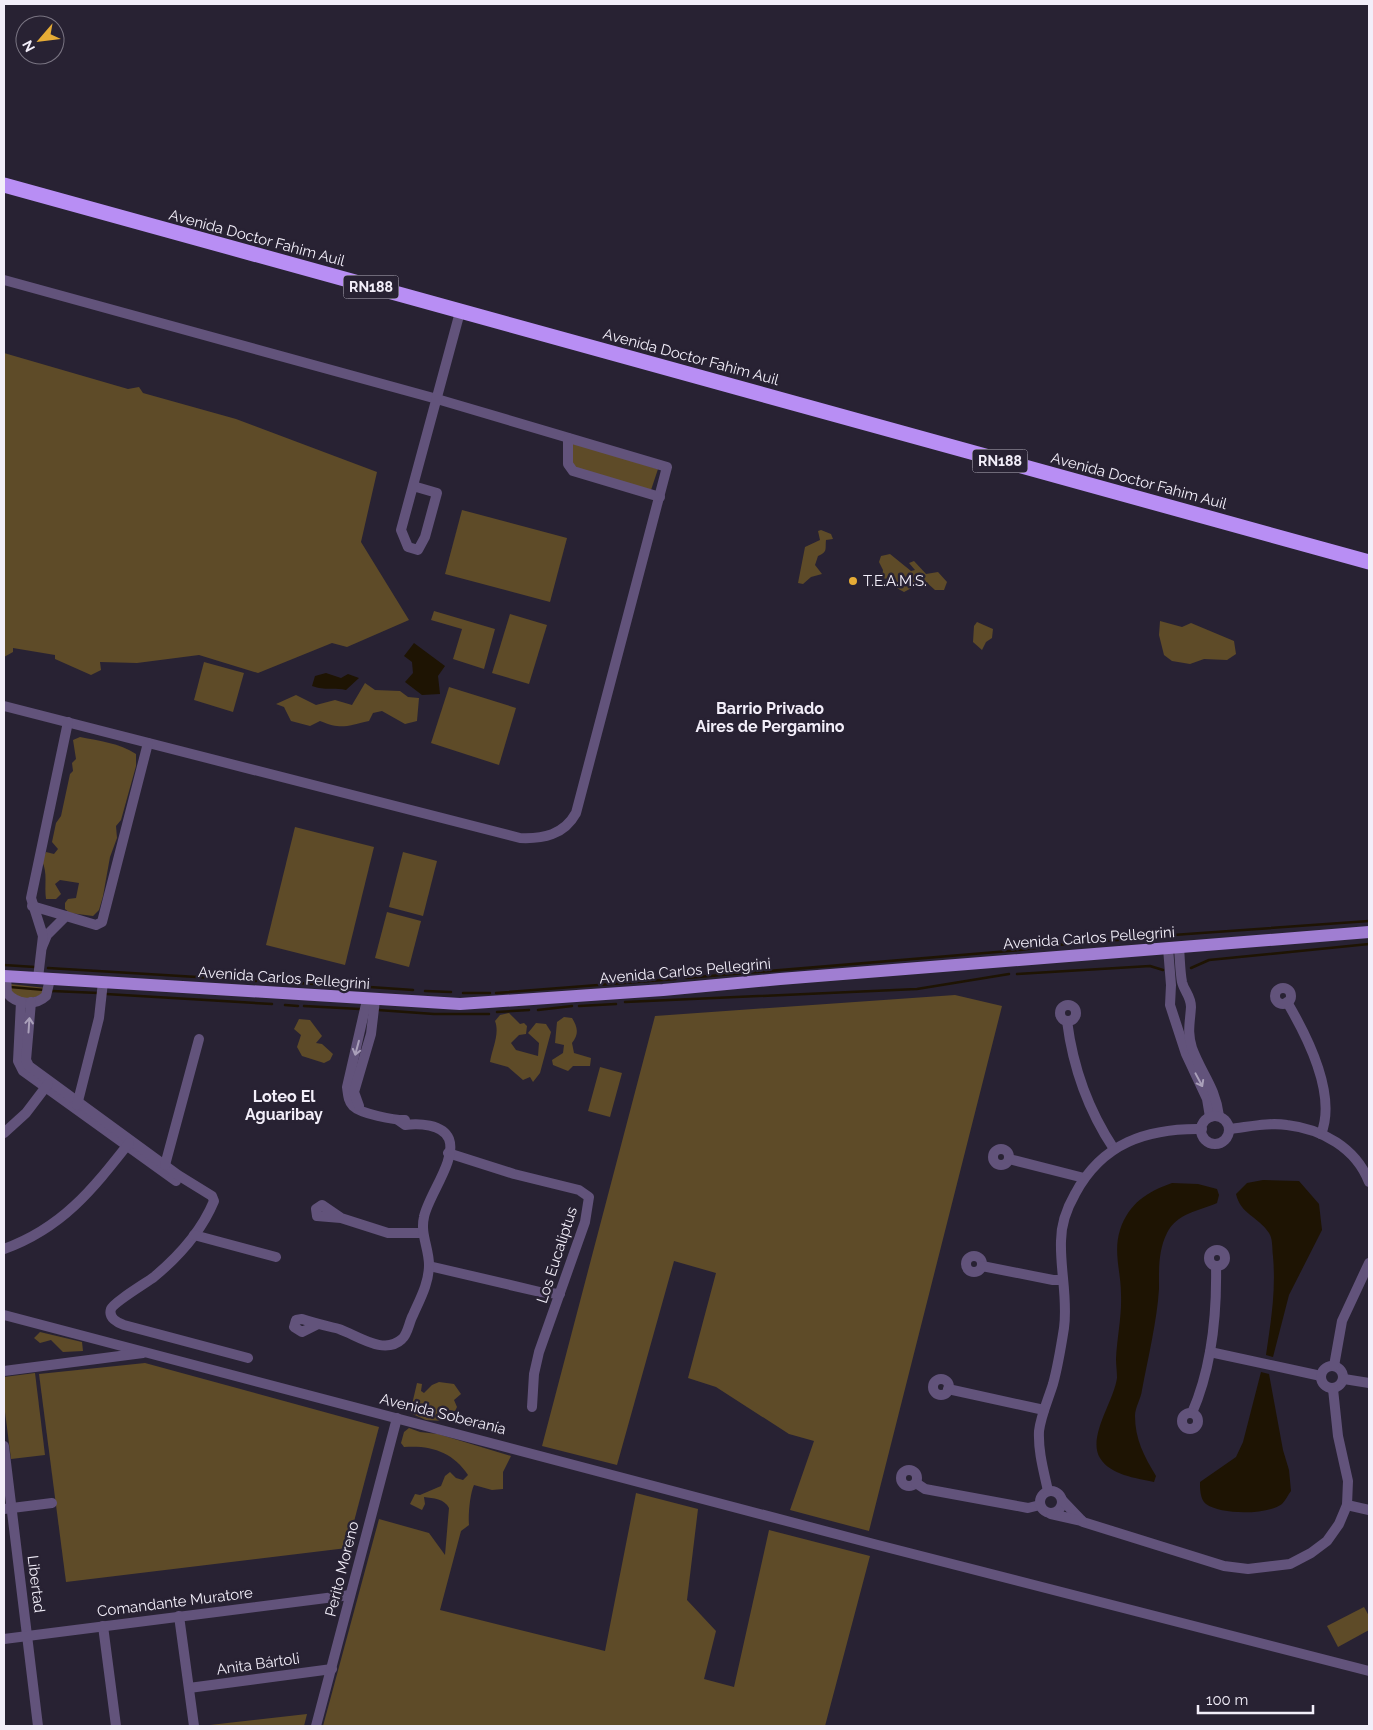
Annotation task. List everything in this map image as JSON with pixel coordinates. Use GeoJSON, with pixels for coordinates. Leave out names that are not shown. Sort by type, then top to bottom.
{"type":"FeatureCollection","features":[{"type":"Feature","properties":{"kind":"highway","name":"Avenida Doctor Fahim Auil"},"geometry":{"type":"LineString","coordinates":[[4,186],[1369,562]]}},
{"type":"Feature","properties":{"kind":"main road","name":"Avenida Carlos Pellegrini"},"geometry":{"type":"LineString","coordinates":[[5,976],[371,1000],[486,1004],[1369,932]]}},
{"type":"Feature","properties":{"kind":"street"},"geometry":{"type":"LineString","coordinates":[[4,280],[437,399],[667,467],[576,813],[570,823],[557,832],[534,838],[520,838],[4,706]]}},
{"type":"Feature","properties":{"kind":"street"},"geometry":{"type":"LineString","coordinates":[[413,486],[437,493],[425,537],[418,550],[408,546],[401,530],[460,312]]}},
{"type":"Feature","properties":{"kind":"street"},"geometry":{"type":"LineString","coordinates":[[568,438],[568,464],[573,471],[660,497]]}},
{"type":"Feature","properties":{"kind":"street"},"geometry":{"type":"LineString","coordinates":[[5,976],[7,993],[14,1000],[26,1002],[46,996],[42,936],[30,898],[68,722]]}},
{"type":"Feature","properties":{"kind":"street"},"geometry":{"type":"LineString","coordinates":[[32,906],[96,925],[102,922],[148,742]]}},
{"type":"Feature","properties":{"kind":"street"},"geometry":{"type":"LineString","coordinates":[[42,947],[47,935],[66,916]]}},
{"type":"Feature","properties":{"kind":"street"},"geometry":{"type":"LineString","coordinates":[[1174,948],[1182,984],[1189,994],[1191,1007],[1188,1020],[1192,1049],[1212,1086],[1214,1116]]}},
{"type":"Feature","properties":{"kind":"street"},"geometry":{"type":"LineString","coordinates":[[1174,948],[1170,1005],[1175,1022],[1186,1054],[1214,1116],[1226,1121],[1229,1129],[1223,1141],[1214,1143],[1206,1140],[1202,1129],[1203,1123],[1214,1116]]}},
{"type":"Feature","properties":{"kind":"street"},"geometry":{"type":"LineString","coordinates":[[77,1105],[99,1018],[103,982]]}},
{"type":"Feature","properties":{"kind":"street"},"geometry":{"type":"LineString","coordinates":[[1171,985],[1182,984]]}},
{"type":"Feature","properties":{"kind":"street"},"geometry":{"type":"LineString","coordinates":[[318,1324],[376,1344],[395,1344],[405,1336],[427,1282],[429,1266],[422,1233],[425,1213],[443,1175],[450,1144],[444,1132],[439,1129],[362,1111],[354,1107],[348,1097],[347,1087],[371,1000]]}},
{"type":"Feature","properties":{"kind":"street"},"geometry":{"type":"LineString","coordinates":[[26,1002],[19,1067],[77,1105],[174,1180],[206,1192]]}},
{"type":"Feature","properties":{"kind":"street"},"geometry":{"type":"LineString","coordinates":[[1287,1002],[1307,1040],[1317,1066],[1324,1094],[1326,1122],[1321,1134]]}},
{"type":"Feature","properties":{"kind":"street"},"geometry":{"type":"LineString","coordinates":[[1175,1022],[1188,1020]]}},
{"type":"Feature","properties":{"kind":"street"},"geometry":{"type":"LineString","coordinates":[[1067,1021],[1070,1046],[1084,1092],[1102,1132],[1114,1149]]}},
{"type":"Feature","properties":{"kind":"street"},"geometry":{"type":"LineString","coordinates":[[165,1165],[199,1039]]}},
{"type":"Feature","properties":{"kind":"street"},"geometry":{"type":"LineString","coordinates":[[4,1133],[26,1113],[48,1085]]}},
{"type":"Feature","properties":{"kind":"street"},"geometry":{"type":"LineString","coordinates":[[1229,1129],[1286,1124],[1321,1134],[1331,1138],[1367,1167],[1369,1182]]}},
{"type":"Feature","properties":{"kind":"street"},"geometry":{"type":"LineString","coordinates":[[1048,1491],[1040,1456],[1040,1432],[1044,1410],[1053,1383],[1064,1325],[1061,1240],[1064,1219],[1084,1178],[1095,1164],[1114,1149],[1134,1138],[1161,1130],[1202,1129]]}},
{"type":"Feature","properties":{"kind":"street"},"geometry":{"type":"LineString","coordinates":[[129,1144],[212,1196],[214,1201],[209,1214],[194,1235],[156,1275],[114,1305],[111,1310],[111,1316],[124,1326],[248,1358]]}},
{"type":"Feature","properties":{"kind":"street"},"geometry":{"type":"LineString","coordinates":[[4,1249],[35,1236],[74,1208],[103,1178],[129,1144]]}},
{"type":"Feature","properties":{"kind":"street","name":"Los Eucaliptus"},"geometry":{"type":"LineString","coordinates":[[448,1153],[585,1192],[589,1197],[589,1205],[534,1374],[532,1407]]}},
{"type":"Feature","properties":{"kind":"street"},"geometry":{"type":"LineString","coordinates":[[1009,1159],[1084,1178]]}},
{"type":"Feature","properties":{"kind":"street"},"geometry":{"type":"LineString","coordinates":[[341,1218],[388,1233],[422,1233]]}},
{"type":"Feature","properties":{"kind":"street"},"geometry":{"type":"LineString","coordinates":[[194,1235],[276,1257]]}},
{"type":"Feature","properties":{"kind":"street"},"geometry":{"type":"LineString","coordinates":[[1334,1366],[1342,1322],[1369,1263]]}},
{"type":"Feature","properties":{"kind":"street"},"geometry":{"type":"LineString","coordinates":[[429,1266],[443,1267],[540,1292],[560,1294]]}},
{"type":"Feature","properties":{"kind":"street"},"geometry":{"type":"LineString","coordinates":[[982,1266],[1052,1280],[1063,1280]]}},
{"type":"Feature","properties":{"kind":"street"},"geometry":{"type":"LineString","coordinates":[[1192,1413],[1199,1396],[1210,1352],[1216,1306],[1216,1266]]}},
{"type":"Feature","properties":{"kind":"street","name":"Avenida Soberanía"},"geometry":{"type":"LineString","coordinates":[[4,1315],[874,1544],[1369,1671]]}},
{"type":"Feature","properties":{"kind":"street"},"geometry":{"type":"LineString","coordinates":[[4,1370],[149,1352]]}},
{"type":"Feature","properties":{"kind":"street"},"geometry":{"type":"LineString","coordinates":[[1210,1352],[1321,1376]]}},
{"type":"Feature","properties":{"kind":"street"},"geometry":{"type":"LineString","coordinates":[[1321,1376],[1327,1368],[1334,1366],[1340,1369],[1344,1379]]}},
{"type":"Feature","properties":{"kind":"street"},"geometry":{"type":"LineString","coordinates":[[1321,1376],[1323,1384],[1333,1389],[1340,1386],[1344,1379]]}},
{"type":"Feature","properties":{"kind":"street"},"geometry":{"type":"LineString","coordinates":[[1344,1379],[1369,1383]]}},
{"type":"Feature","properties":{"kind":"street"},"geometry":{"type":"LineString","coordinates":[[948,1389],[1044,1410]]}},
{"type":"Feature","properties":{"kind":"street"},"geometry":{"type":"LineString","coordinates":[[1083,1522],[1055,1492],[1048,1491],[1040,1498],[1040,1505],[1044,1512],[1083,1522],[1224,1566],[1248,1569],[1290,1564],[1311,1554],[1327,1541],[1339,1524],[1347,1505],[1348,1481],[1338,1436],[1333,1389]]}},
{"type":"Feature","properties":{"kind":"street","name":"Perito Moreno"},"geometry":{"type":"LineString","coordinates":[[316,1726],[397,1418]]}},
{"type":"Feature","properties":{"kind":"street","name":"Libertad"},"geometry":{"type":"LineString","coordinates":[[4,1446],[8,1508],[28,1636],[38,1726]]}},
{"type":"Feature","properties":{"kind":"street"},"geometry":{"type":"LineString","coordinates":[[916,1483],[925,1489],[1028,1508],[1040,1505]]}},
{"type":"Feature","properties":{"kind":"street"},"geometry":{"type":"LineString","coordinates":[[1051,1514],[1058,1511],[1062,1500]]}},
{"type":"Feature","properties":{"kind":"street"},"geometry":{"type":"LineString","coordinates":[[8,1508],[52,1503]]}},
{"type":"Feature","properties":{"kind":"street"},"geometry":{"type":"LineString","coordinates":[[1347,1505],[1369,1510]]}},
{"type":"Feature","properties":{"kind":"street","name":"Comandante Muratore"},"geometry":{"type":"LineString","coordinates":[[4,1639],[350,1595]]}},
{"type":"Feature","properties":{"kind":"street"},"geometry":{"type":"LineString","coordinates":[[180,1616],[194,1726]]}},
{"type":"Feature","properties":{"kind":"street"},"geometry":{"type":"LineString","coordinates":[[104,1626],[116,1726]]}},
{"type":"Feature","properties":{"kind":"street","name":"Anita Bártoli"},"geometry":{"type":"LineString","coordinates":[[189,1688],[332,1669]]}},
{"type":"Feature","properties":{"kind":"shaded area"},"geometry":{"type":"Polygon","coordinates":[[[4,353],[128,389],[139,387],[143,393],[236,419],[377,472],[361,542],[409,620],[347,647],[332,643],[258,673],[199,655],[137,663],[100,662],[101,670],[91,675],[55,659],[55,655],[13,648],[13,652],[4,657],[4,353]]]}},
{"type":"Feature","properties":{"kind":"shaded area"},"geometry":{"type":"Polygon","coordinates":[[[573,443],[658,469],[651,490],[576,469],[572,464],[573,443]]]}},
{"type":"Feature","properties":{"kind":"shaded area"},"geometry":{"type":"Polygon","coordinates":[[[462,510],[567,538],[550,602],[445,574],[462,510]]]}},
{"type":"Feature","properties":{"kind":"shaded area"},"geometry":{"type":"Polygon","coordinates":[[[821,530],[831,534],[833,539],[826,540],[825,552],[818,556],[815,565],[822,574],[811,577],[803,584],[798,583],[805,547],[820,540],[818,531],[821,530]]]}},
{"type":"Feature","properties":{"kind":"shaded area"},"geometry":{"type":"Polygon","coordinates":[[[890,554],[911,571],[915,570],[909,563],[914,561],[926,574],[938,572],[947,582],[944,590],[935,590],[925,581],[904,592],[893,586],[896,580],[891,576],[888,579],[882,578],[883,570],[879,562],[881,556],[890,554]]]}},
{"type":"Feature","properties":{"kind":"shaded area"},"geometry":{"type":"Polygon","coordinates":[[[434,611],[495,629],[484,669],[453,659],[462,629],[431,620],[434,611]]]}},
{"type":"Feature","properties":{"kind":"shaded area"},"geometry":{"type":"Polygon","coordinates":[[[510,614],[547,625],[529,684],[492,673],[510,614]]]}},
{"type":"Feature","properties":{"kind":"shaded area"},"geometry":{"type":"Polygon","coordinates":[[[1160,621],[1182,627],[1191,623],[1234,641],[1236,654],[1227,660],[1204,659],[1190,664],[1172,661],[1164,655],[1159,635],[1160,621]]]}},
{"type":"Feature","properties":{"kind":"shaded area"},"geometry":{"type":"Polygon","coordinates":[[[977,622],[993,629],[992,638],[986,642],[982,650],[973,642],[974,626],[977,622]]]}},
{"type":"Feature","properties":{"kind":"shaded area"},"geometry":{"type":"Polygon","coordinates":[[[414,643],[445,666],[438,676],[440,694],[422,695],[405,682],[413,673],[412,662],[404,656],[414,643]]]}},
{"type":"Feature","properties":{"kind":"shaded area"},"geometry":{"type":"Polygon","coordinates":[[[204,662],[244,673],[233,712],[194,700],[204,662]]]}},
{"type":"Feature","properties":{"kind":"shaded area"},"geometry":{"type":"Polygon","coordinates":[[[326,673],[341,678],[348,674],[359,678],[346,690],[312,686],[315,676],[326,673]]]}},
{"type":"Feature","properties":{"kind":"shaded area"},"geometry":{"type":"Polygon","coordinates":[[[365,683],[375,690],[400,691],[408,697],[419,698],[417,721],[405,724],[382,711],[373,713],[369,721],[349,726],[334,726],[320,721],[310,726],[291,721],[284,707],[276,704],[296,695],[316,705],[335,700],[352,705],[365,683]]]}},
{"type":"Feature","properties":{"kind":"shaded area"},"geometry":{"type":"Polygon","coordinates":[[[449,687],[516,708],[499,765],[431,743],[449,687]]]}},
{"type":"Feature","properties":{"kind":"shaded area"},"geometry":{"type":"Polygon","coordinates":[[[80,737],[116,745],[136,754],[136,766],[121,820],[116,826],[117,838],[110,857],[103,896],[99,910],[93,916],[70,913],[65,909],[65,903],[68,899],[76,898],[79,883],[60,880],[55,884],[61,894],[56,899],[46,899],[45,875],[42,861],[46,852],[54,854],[58,849],[52,842],[56,823],[61,816],[70,774],[73,771],[72,763],[76,759],[73,740],[80,737]]]}},
{"type":"Feature","properties":{"kind":"shaded area"},"geometry":{"type":"Polygon","coordinates":[[[295,827],[374,847],[345,965],[266,945],[295,827]]]}},
{"type":"Feature","properties":{"kind":"shaded area"},"geometry":{"type":"Polygon","coordinates":[[[403,852],[437,861],[423,916],[389,907],[403,852]]]}},
{"type":"Feature","properties":{"kind":"shaded area"},"geometry":{"type":"Polygon","coordinates":[[[387,912],[421,921],[409,967],[375,958],[387,912]]]}},
{"type":"Feature","properties":{"kind":"shaded area"},"geometry":{"type":"Polygon","coordinates":[[[10,984],[46,988],[44,994],[26,1000],[11,994],[10,984]]]}},
{"type":"Feature","properties":{"kind":"shaded area"},"geometry":{"type":"Polygon","coordinates":[[[955,995],[1002,1006],[869,1531],[790,1510],[814,1441],[789,1434],[716,1387],[688,1378],[716,1273],[674,1261],[617,1465],[542,1446],[655,1016],[955,995]]]}},
{"type":"Feature","properties":{"kind":"shaded area"},"geometry":{"type":"Polygon","coordinates":[[[509,1013],[520,1024],[524,1023],[527,1026],[526,1034],[519,1035],[511,1043],[516,1050],[538,1056],[539,1043],[528,1033],[536,1023],[546,1024],[551,1032],[540,1073],[533,1082],[530,1077],[523,1080],[508,1067],[490,1062],[497,1031],[495,1021],[500,1015],[509,1013]]]}},
{"type":"Feature","properties":{"kind":"shaded area"},"geometry":{"type":"Polygon","coordinates":[[[564,1017],[572,1018],[576,1025],[577,1034],[572,1043],[574,1053],[591,1058],[590,1066],[573,1066],[568,1071],[553,1065],[552,1060],[563,1053],[564,1045],[555,1043],[557,1022],[564,1017]]]}},
{"type":"Feature","properties":{"kind":"shaded area"},"geometry":{"type":"Polygon","coordinates":[[[299,1019],[310,1020],[322,1036],[316,1043],[322,1044],[333,1054],[330,1060],[324,1063],[302,1056],[297,1047],[301,1035],[294,1029],[299,1019]]]}},
{"type":"Feature","properties":{"kind":"shaded area"},"geometry":{"type":"Polygon","coordinates":[[[600,1067],[622,1073],[610,1117],[588,1111],[600,1067]]]}},
{"type":"Feature","properties":{"kind":"shaded area"},"geometry":{"type":"Polygon","coordinates":[[[1263,1180],[1299,1181],[1319,1204],[1322,1230],[1289,1295],[1273,1357],[1266,1355],[1273,1294],[1274,1269],[1271,1238],[1265,1227],[1242,1207],[1236,1194],[1247,1183],[1263,1180]]]}},
{"type":"Feature","properties":{"kind":"shaded area"},"geometry":{"type":"Polygon","coordinates":[[[1172,1183],[1198,1184],[1217,1189],[1219,1195],[1217,1203],[1176,1221],[1167,1233],[1162,1247],[1154,1327],[1135,1416],[1135,1424],[1141,1447],[1156,1476],[1154,1482],[1124,1475],[1104,1464],[1097,1449],[1097,1440],[1117,1378],[1116,1359],[1121,1286],[1117,1246],[1120,1230],[1128,1213],[1140,1200],[1155,1190],[1172,1183]]]}},
{"type":"Feature","properties":{"kind":"shaded area"},"geometry":{"type":"Polygon","coordinates":[[[40,1332],[82,1342],[83,1351],[63,1352],[51,1340],[40,1343],[34,1338],[40,1332]]]}},
{"type":"Feature","properties":{"kind":"shaded area"},"geometry":{"type":"Polygon","coordinates":[[[145,1363],[379,1427],[347,1548],[66,1582],[39,1374],[145,1363]]]}},
{"type":"Feature","properties":{"kind":"shaded area"},"geometry":{"type":"Polygon","coordinates":[[[1261,1372],[1269,1374],[1283,1450],[1289,1470],[1291,1491],[1282,1504],[1266,1510],[1233,1512],[1213,1508],[1206,1504],[1203,1499],[1200,1482],[1236,1457],[1243,1442],[1261,1372]]]}},
{"type":"Feature","properties":{"kind":"shaded area"},"geometry":{"type":"Polygon","coordinates":[[[35,1373],[45,1455],[11,1459],[4,1404],[4,1377],[35,1373]]]}},
{"type":"Feature","properties":{"kind":"shaded area"},"geometry":{"type":"Polygon","coordinates":[[[439,1382],[454,1384],[461,1394],[454,1400],[457,1407],[455,1411],[448,1410],[443,1421],[426,1420],[410,1413],[417,1383],[422,1384],[421,1391],[424,1393],[432,1385],[439,1382]]]}},
{"type":"Feature","properties":{"kind":"shaded area"},"geometry":{"type":"Polygon","coordinates":[[[409,1428],[420,1432],[438,1434],[511,1456],[503,1472],[503,1489],[492,1490],[474,1485],[471,1493],[469,1525],[461,1531],[440,1610],[605,1651],[636,1493],[698,1509],[687,1600],[716,1631],[704,1679],[734,1687],[769,1530],[870,1556],[825,1726],[323,1726],[379,1519],[429,1533],[445,1555],[449,1508],[447,1505],[438,1500],[424,1497],[425,1504],[422,1510],[410,1504],[415,1494],[420,1495],[441,1486],[445,1476],[450,1472],[456,1478],[463,1480],[468,1475],[455,1461],[440,1452],[423,1447],[404,1447],[401,1443],[404,1432],[409,1428]]]}},
{"type":"Feature","properties":{"kind":"shaded area"},"geometry":{"type":"Polygon","coordinates":[[[1364,1607],[1369,1616],[1369,1630],[1338,1647],[1327,1626],[1364,1607]]]}},
{"type":"Feature","properties":{"kind":"shaded area"},"geometry":{"type":"Polygon","coordinates":[[[307,1714],[304,1726],[201,1726],[307,1714]]]}},
{"type":"Feature","properties":{"kind":"waterway"},"geometry":{"type":"LineString","coordinates":[[1159,936],[1369,921]]}},
{"type":"Feature","properties":{"kind":"waterway"},"geometry":{"type":"LineString","coordinates":[[1057,945],[1130,939]]}},
{"type":"Feature","properties":{"kind":"waterway"},"geometry":{"type":"LineString","coordinates":[[1191,968],[1209,960],[1369,944]]}},
{"type":"Feature","properties":{"kind":"waterway"},"geometry":{"type":"LineString","coordinates":[[686,978],[1051,946]]}},
{"type":"Feature","properties":{"kind":"waterway"},"geometry":{"type":"LineString","coordinates":[[4,965],[35,967]]}},
{"type":"Feature","properties":{"kind":"waterway"},"geometry":{"type":"LineString","coordinates":[[1017,974],[1150,966],[1163,970]]}},
{"type":"Feature","properties":{"kind":"waterway"},"geometry":{"type":"LineString","coordinates":[[48,968],[230,979]]}},
{"type":"Feature","properties":{"kind":"waterway"},"geometry":{"type":"LineString","coordinates":[[625,1002],[917,989],[1009,974]]}},
{"type":"Feature","properties":{"kind":"waterway"},"geometry":{"type":"LineString","coordinates":[[496,993],[676,979]]}},
{"type":"Feature","properties":{"kind":"waterway"},"geometry":{"type":"LineString","coordinates":[[236,980],[256,981]]}},
{"type":"Feature","properties":{"kind":"waterway"},"geometry":{"type":"LineString","coordinates":[[261,981],[349,986]]}},
{"type":"Feature","properties":{"kind":"waterway"},"geometry":{"type":"LineString","coordinates":[[355,986],[413,990]]}},
{"type":"Feature","properties":{"kind":"waterway"},"geometry":{"type":"LineString","coordinates":[[10,987],[45,990]]}},
{"type":"Feature","properties":{"kind":"waterway"},"geometry":{"type":"LineString","coordinates":[[52,991],[99,993]]}},
{"type":"Feature","properties":{"kind":"waterway"},"geometry":{"type":"LineString","coordinates":[[425,991],[451,992]]}},
{"type":"Feature","properties":{"kind":"waterway"},"geometry":{"type":"LineString","coordinates":[[463,993],[490,993]]}},
{"type":"Feature","properties":{"kind":"waterway"},"geometry":{"type":"LineString","coordinates":[[106,994],[272,1004]]}},
{"type":"Feature","properties":{"kind":"waterway"},"geometry":{"type":"LineString","coordinates":[[579,1006],[616,1004]]}},
{"type":"Feature","properties":{"kind":"waterway"},"geometry":{"type":"LineString","coordinates":[[285,1005],[298,1006]]}},
{"type":"Feature","properties":{"kind":"waterway"},"geometry":{"type":"LineString","coordinates":[[304,1006],[360,1009]]}},
{"type":"Feature","properties":{"kind":"waterway"},"geometry":{"type":"LineString","coordinates":[[538,1010],[572,1006]]}},
{"type":"Feature","properties":{"kind":"waterway"},"geometry":{"type":"LineString","coordinates":[[378,1010],[434,1014],[489,1014]]}},
{"type":"Feature","properties":{"kind":"waterway"},"geometry":{"type":"LineString","coordinates":[[497,1012],[529,1010]]}},
{"type":"Feature","properties":{"kind":"place","name":"T.E.A.M.S."},"geometry":{"type":"Point","coordinates":[853,581]}},
{"type":"Feature","properties":{"kind":"district","name":"Barrio Privado Aires de Pergamino"},"geometry":{"type":"Point","coordinates":[770,717]}},
{"type":"Feature","properties":{"kind":"district","name":"Loteo El Aguaribay"},"geometry":{"type":"Point","coordinates":[284,1105]}}]}
